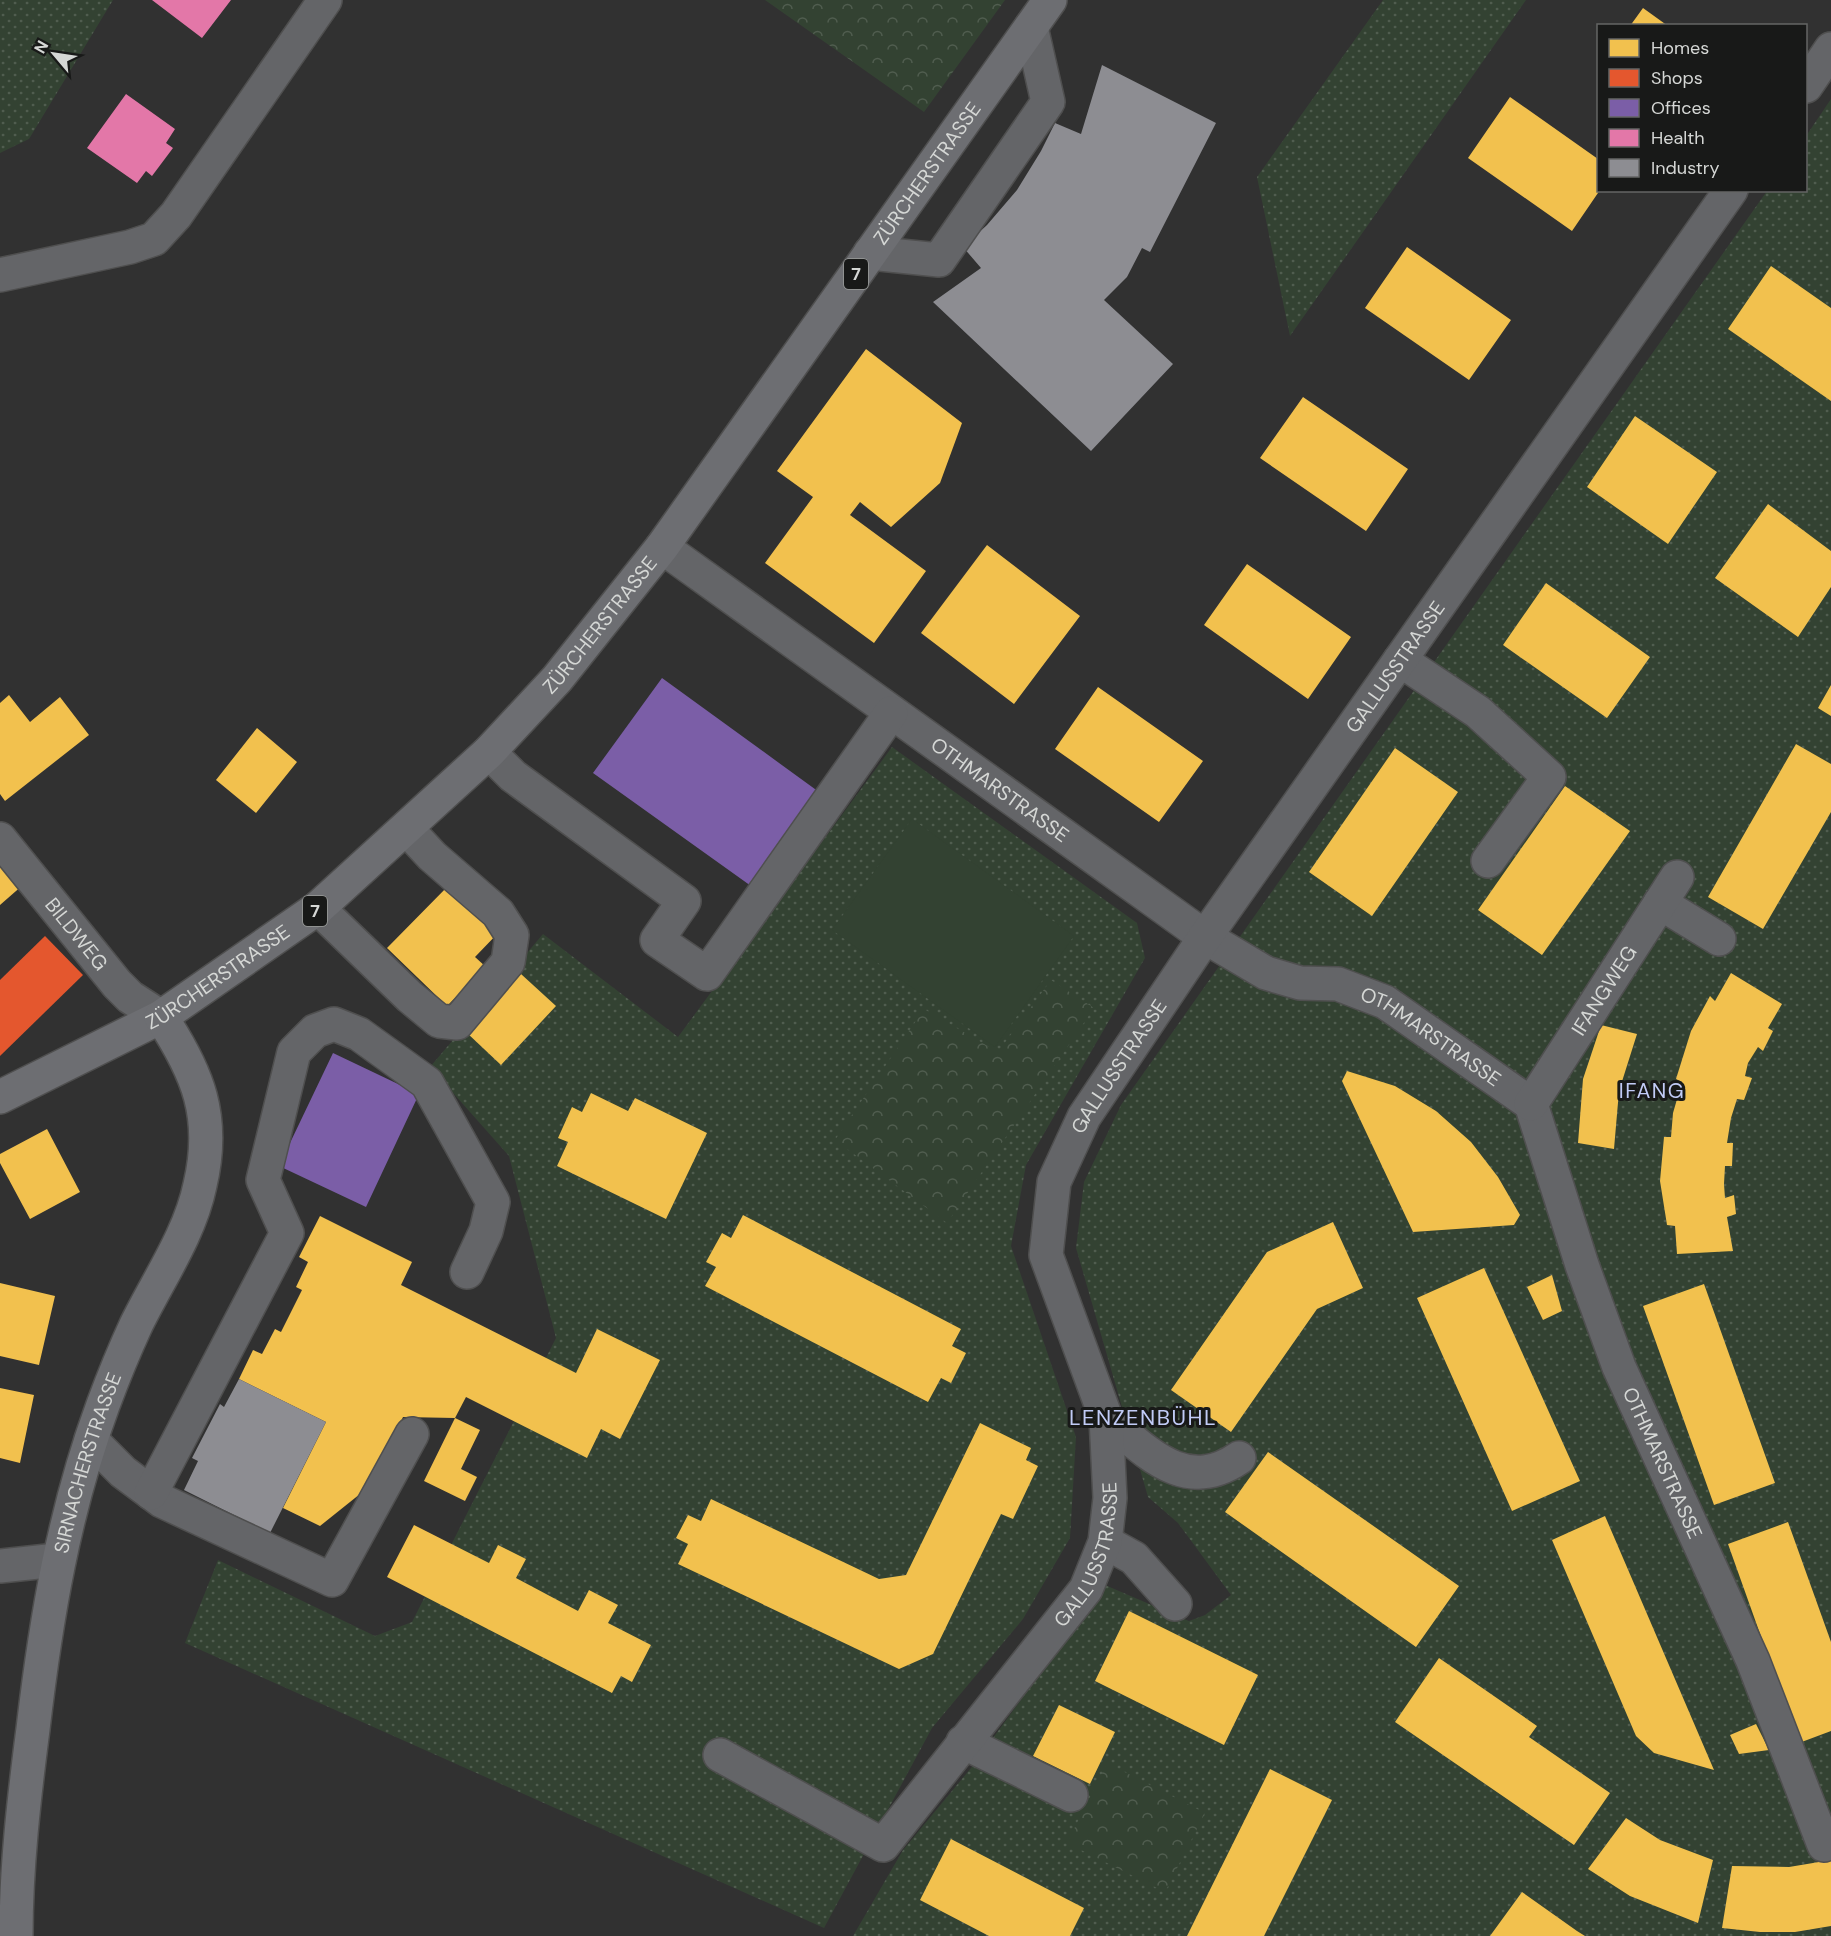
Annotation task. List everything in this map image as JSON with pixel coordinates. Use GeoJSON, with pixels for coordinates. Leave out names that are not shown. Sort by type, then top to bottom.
{"type":"FeatureCollection","features":[{"type":"Feature","properties":{"kind":"main road","name":"ZÜRCHERSTRASSE"},"geometry":{"type":"LineString","coordinates":[[0,1097],[161,1017],[318,908],[489,752],[557,679],[662,547],[1050,0]]}},
{"type":"Feature","properties":{"kind":"main road","name":"SIRNACHERSTRASSE"},"geometry":{"type":"LineString","coordinates":[[16,1936],[22,1824],[42,1654],[57,1560],[75,1488],[118,1364],[190,1214],[200,1185],[206,1125],[196,1078],[185,1054],[161,1017]]}},
{"type":"Feature","properties":{"kind":"street"},"geometry":{"type":"LineString","coordinates":[[0,275],[130,247],[154,238],[176,215],[325,0]]}},
{"type":"Feature","properties":{"kind":"street"},"geometry":{"type":"LineString","coordinates":[[870,253],[939,260],[1048,102],[1031,27]]}},
{"type":"Feature","properties":{"kind":"street"},"geometry":{"type":"LineString","coordinates":[[1807,85],[1831,49]]}},
{"type":"Feature","properties":{"kind":"street","name":"GALLUSSTRASSE"},"geometry":{"type":"LineString","coordinates":[[720,1755],[883,1845],[1086,1589],[1105,1542],[1110,1498],[1106,1418],[1046,1255],[1054,1182],[1084,1117],[1206,937],[1730,192]]}},
{"type":"Feature","properties":{"kind":"street","name":"OTHMARSTRASSE"},"geometry":{"type":"LineString","coordinates":[[662,547],[1206,937],[1266,974],[1300,983],[1338,984],[1385,1002],[1531,1104],[1582,1265],[1619,1367],[1753,1661],[1824,1845]]}},
{"type":"Feature","properties":{"kind":"street"},"geometry":{"type":"LineString","coordinates":[[1400,660],[1478,712],[1549,777],[1488,861]]}},
{"type":"Feature","properties":{"kind":"street"},"geometry":{"type":"LineString","coordinates":[[489,752],[513,776],[684,901],[657,940],[707,974],[891,713]]}},
{"type":"Feature","properties":{"kind":"street"},"geometry":{"type":"LineString","coordinates":[[318,908],[410,997],[439,1021],[457,1023],[508,962],[512,935],[498,913],[432,856],[407,829]]}},
{"type":"Feature","properties":{"kind":"street","name":"BILDWEG"},"geometry":{"type":"LineString","coordinates":[[0,839],[117,984],[130,997],[161,1017]]}},
{"type":"Feature","properties":{"kind":"street","name":"IFANGWEG"},"geometry":{"type":"LineString","coordinates":[[1531,1104],[1669,890],[1719,939]]}},
{"type":"Feature","properties":{"kind":"street"},"geometry":{"type":"LineString","coordinates":[[151,1493],[287,1233],[263,1180],[294,1052],[315,1031],[334,1024],[359,1034],[427,1083],[493,1202],[486,1231],[467,1272]]}},
{"type":"Feature","properties":{"kind":"street"},"geometry":{"type":"LineString","coordinates":[[1106,1418],[1148,1454],[1174,1469],[1205,1474],[1222,1470],[1239,1458]]}},
{"type":"Feature","properties":{"kind":"street"},"geometry":{"type":"LineString","coordinates":[[91,1440],[123,1472],[162,1501],[332,1580],[412,1434]]}},
{"type":"Feature","properties":{"kind":"street"},"geometry":{"type":"LineString","coordinates":[[1105,1542],[1134,1557],[1175,1604]]}},
{"type":"Feature","properties":{"kind":"street"},"geometry":{"type":"LineString","coordinates":[[0,1566],[57,1560]]}},
{"type":"Feature","properties":{"kind":"street"},"geometry":{"type":"LineString","coordinates":[[963,1742],[1071,1795]]}},
{"type":"Feature","properties":{"kind":"green space"},"geometry":{"type":"Polygon","coordinates":[[[0,0],[113,0],[29,139],[0,153],[0,0]]]}},
{"type":"Feature","properties":{"kind":"green space"},"geometry":{"type":"Polygon","coordinates":[[[765,0],[1005,0],[924,112],[765,0]]]}},
{"type":"Feature","properties":{"kind":"green space"},"geometry":{"type":"Polygon","coordinates":[[[1383,0],[1526,0],[1290,336],[1257,177],[1383,0]]]}},
{"type":"Feature","properties":{"kind":"green space"},"geometry":{"type":"Polygon","coordinates":[[[1831,99],[1831,1936],[853,1936],[903,1850],[971,1768],[1105,1585],[1189,1621],[1205,1615],[1231,1595],[1178,1523],[1148,1497],[1076,1248],[1084,1182],[1121,1105],[1766,192],[1807,192],[1807,135],[1831,99]]]}},
{"type":"Feature","properties":{"kind":"green space"},"geometry":{"type":"Polygon","coordinates":[[[892,747],[1137,923],[1145,958],[1026,1165],[1011,1246],[1076,1437],[1070,1538],[1023,1619],[932,1728],[824,1928],[185,1643],[218,1560],[375,1636],[412,1622],[556,1338],[509,1156],[430,1067],[543,934],[678,1037],[892,747]]]}},
{"type":"Feature","properties":{"kind":"green space"},"geometry":{"type":"Polygon","coordinates":[[[912,819],[1074,936],[995,1047],[832,930],[912,819]]]}},
{"type":"Feature","properties":{"kind":"green space"},"geometry":{"type":"Polygon","coordinates":[[[1051,980],[1094,1008],[947,1223],[835,1140],[924,1009],[998,1052],[1051,980]]]}},
{"type":"Feature","properties":{"kind":"green space"},"geometry":{"type":"Polygon","coordinates":[[[1107,1763],[1205,1813],[1165,1892],[1067,1843],[1107,1763]]]}},
{"type":"Feature","properties":{"kind":"building: Homes"},"geometry":{"type":"Polygon","coordinates":[[[1643,8],[1665,24],[1631,24],[1643,8]]]}},
{"type":"Feature","properties":{"kind":"building: Homes"},"geometry":{"type":"Polygon","coordinates":[[[1510,97],[1597,158],[1599,192],[1572,231],[1468,158],[1510,97]]]}},
{"type":"Feature","properties":{"kind":"building: Homes"},"geometry":{"type":"Polygon","coordinates":[[[1407,247],[1511,320],[1469,380],[1365,308],[1407,247]]]}},
{"type":"Feature","properties":{"kind":"building: Homes"},"geometry":{"type":"Polygon","coordinates":[[[1771,266],[1831,308],[1831,401],[1728,329],[1771,266]]]}},
{"type":"Feature","properties":{"kind":"building: Homes"},"geometry":{"type":"Polygon","coordinates":[[[866,349],[962,423],[940,483],[891,527],[860,502],[850,515],[926,571],[874,643],[765,563],[813,497],[777,471],[866,349]]]}},
{"type":"Feature","properties":{"kind":"building: Homes"},"geometry":{"type":"Polygon","coordinates":[[[1303,397],[1408,469],[1366,531],[1260,458],[1303,397]]]}},
{"type":"Feature","properties":{"kind":"building: Homes"},"geometry":{"type":"Polygon","coordinates":[[[1635,416],[1717,472],[1668,544],[1587,487],[1635,416]]]}},
{"type":"Feature","properties":{"kind":"building: Homes"},"geometry":{"type":"Polygon","coordinates":[[[1768,504],[1831,551],[1831,587],[1798,637],[1715,578],[1768,504]]]}},
{"type":"Feature","properties":{"kind":"building: Homes"},"geometry":{"type":"Polygon","coordinates":[[[987,545],[1080,616],[1014,704],[921,633],[987,545]]]}},
{"type":"Feature","properties":{"kind":"building: Homes"},"geometry":{"type":"Polygon","coordinates":[[[1247,564],[1351,637],[1308,699],[1204,625],[1247,564]]]}},
{"type":"Feature","properties":{"kind":"building: Homes"},"geometry":{"type":"Polygon","coordinates":[[[1546,583],[1650,657],[1607,718],[1503,645],[1546,583]]]}},
{"type":"Feature","properties":{"kind":"building: Homes"},"geometry":{"type":"Polygon","coordinates":[[[1831,685],[1831,716],[1818,708],[1831,685]]]}},
{"type":"Feature","properties":{"kind":"building: Homes"},"geometry":{"type":"Polygon","coordinates":[[[1098,687],[1203,761],[1159,822],[1055,749],[1098,687]]]}},
{"type":"Feature","properties":{"kind":"building: Homes"},"geometry":{"type":"Polygon","coordinates":[[[9,695],[30,722],[60,697],[89,735],[5,801],[0,794],[0,703],[9,695]]]}},
{"type":"Feature","properties":{"kind":"building: Homes"},"geometry":{"type":"Polygon","coordinates":[[[257,728],[297,762],[256,813],[216,780],[257,728]]]}},
{"type":"Feature","properties":{"kind":"building: Homes"},"geometry":{"type":"Polygon","coordinates":[[[1796,744],[1831,764],[1831,812],[1763,929],[1708,897],[1796,744]]]}},
{"type":"Feature","properties":{"kind":"building: Homes"},"geometry":{"type":"Polygon","coordinates":[[[1395,748],[1458,792],[1372,916],[1309,872],[1395,748]]]}},
{"type":"Feature","properties":{"kind":"building: Homes"},"geometry":{"type":"Polygon","coordinates":[[[1565,786],[1630,831],[1542,955],[1478,910],[1565,786]]]}},
{"type":"Feature","properties":{"kind":"building: Homes"},"geometry":{"type":"Polygon","coordinates":[[[0,858],[24,884],[0,905],[0,858]]]}},
{"type":"Feature","properties":{"kind":"building: Homes"},"geometry":{"type":"Polygon","coordinates":[[[451,883],[500,931],[475,957],[486,967],[447,1006],[387,948],[451,883]]]}},
{"type":"Feature","properties":{"kind":"building: Homes"},"geometry":{"type":"Polygon","coordinates":[[[1731,973],[1782,1004],[1768,1028],[1773,1031],[1763,1051],[1758,1047],[1748,1063],[1745,1076],[1752,1078],[1744,1100],[1737,1099],[1731,1118],[1727,1143],[1733,1143],[1732,1166],[1725,1166],[1724,1184],[1725,1198],[1734,1195],[1736,1214],[1727,1217],[1733,1251],[1677,1254],[1675,1226],[1667,1225],[1660,1181],[1664,1137],[1671,1137],[1673,1113],[1682,1082],[1676,1079],[1691,1031],[1710,996],[1715,1001],[1731,973]]]}},
{"type":"Feature","properties":{"kind":"building: Homes"},"geometry":{"type":"Polygon","coordinates":[[[521,974],[556,1006],[501,1065],[466,1032],[521,974]]]}},
{"type":"Feature","properties":{"kind":"building: Homes"},"geometry":{"type":"Polygon","coordinates":[[[1601,1025],[1637,1034],[1619,1091],[1614,1149],[1578,1143],[1583,1079],[1601,1025]]]}},
{"type":"Feature","properties":{"kind":"building: Homes"},"geometry":{"type":"Polygon","coordinates":[[[1347,1071],[1395,1086],[1436,1111],[1471,1142],[1498,1177],[1520,1215],[1514,1225],[1413,1232],[1342,1081],[1347,1071]]]}},
{"type":"Feature","properties":{"kind":"building: Homes"},"geometry":{"type":"Polygon","coordinates":[[[591,1093],[628,1111],[635,1098],[707,1133],[666,1219],[557,1166],[568,1142],[558,1138],[572,1107],[582,1112],[591,1093]]]}},
{"type":"Feature","properties":{"kind":"building: Homes"},"geometry":{"type":"Polygon","coordinates":[[[47,1129],[80,1192],[30,1219],[0,1163],[0,1154],[47,1129]]]}},
{"type":"Feature","properties":{"kind":"building: Homes"},"geometry":{"type":"Polygon","coordinates":[[[743,1215],[961,1329],[952,1346],[966,1353],[951,1383],[941,1378],[928,1402],[705,1286],[716,1267],[706,1262],[722,1233],[731,1238],[743,1215]]]}},
{"type":"Feature","properties":{"kind":"building: Homes"},"geometry":{"type":"Polygon","coordinates":[[[320,1216],[412,1262],[401,1285],[576,1373],[597,1329],[660,1360],[620,1439],[601,1429],[587,1458],[466,1397],[455,1418],[403,1417],[370,1486],[320,1526],[283,1508],[326,1422],[239,1379],[253,1350],[262,1354],[275,1329],[281,1332],[302,1290],[296,1287],[308,1262],[299,1257],[320,1216]]]}},
{"type":"Feature","properties":{"kind":"building: Homes"},"geometry":{"type":"Polygon","coordinates":[[[1333,1222],[1363,1288],[1317,1309],[1231,1432],[1171,1390],[1267,1252],[1333,1222]]]}},
{"type":"Feature","properties":{"kind":"building: Homes"},"geometry":{"type":"Polygon","coordinates":[[[1484,1268],[1580,1481],[1512,1511],[1417,1298],[1484,1268]]]}},
{"type":"Feature","properties":{"kind":"building: Homes"},"geometry":{"type":"Polygon","coordinates":[[[1552,1275],[1562,1311],[1543,1320],[1527,1287],[1552,1275]]]}},
{"type":"Feature","properties":{"kind":"building: Homes"},"geometry":{"type":"Polygon","coordinates":[[[0,1283],[55,1296],[39,1365],[0,1356],[0,1283]]]}},
{"type":"Feature","properties":{"kind":"building: Homes"},"geometry":{"type":"Polygon","coordinates":[[[1704,1284],[1775,1483],[1714,1505],[1643,1306],[1704,1284]]]}},
{"type":"Feature","properties":{"kind":"building: Homes"},"geometry":{"type":"Polygon","coordinates":[[[0,1388],[34,1395],[20,1463],[0,1458],[0,1388]]]}},
{"type":"Feature","properties":{"kind":"building: Homes"},"geometry":{"type":"Polygon","coordinates":[[[455,1418],[480,1430],[461,1469],[477,1477],[465,1501],[424,1481],[455,1418]]]}},
{"type":"Feature","properties":{"kind":"building: Homes"},"geometry":{"type":"Polygon","coordinates":[[[980,1423],[1031,1448],[1026,1460],[1038,1466],[1013,1519],[1001,1514],[933,1654],[899,1669],[678,1564],[688,1544],[676,1538],[688,1515],[701,1521],[711,1499],[879,1579],[906,1575],[980,1423]]]}},
{"type":"Feature","properties":{"kind":"building: Homes"},"geometry":{"type":"Polygon","coordinates":[[[1268,1452],[1459,1586],[1416,1647],[1225,1512],[1268,1452]]]}},
{"type":"Feature","properties":{"kind":"building: Homes"},"geometry":{"type":"Polygon","coordinates":[[[1605,1516],[1714,1770],[1654,1753],[1636,1736],[1552,1540],[1605,1516]]]}},
{"type":"Feature","properties":{"kind":"building: Homes"},"geometry":{"type":"Polygon","coordinates":[[[1788,1522],[1831,1642],[1831,1731],[1799,1743],[1728,1544],[1788,1522]]]}},
{"type":"Feature","properties":{"kind":"building: Homes"},"geometry":{"type":"Polygon","coordinates":[[[414,1525],[489,1563],[498,1545],[526,1559],[516,1578],[578,1611],[589,1590],[618,1605],[608,1623],[651,1645],[632,1682],[621,1676],[612,1693],[387,1577],[414,1525]]]}},
{"type":"Feature","properties":{"kind":"building: Homes"},"geometry":{"type":"Polygon","coordinates":[[[1129,1611],[1258,1675],[1224,1745],[1095,1681],[1129,1611]]]}},
{"type":"Feature","properties":{"kind":"building: Homes"},"geometry":{"type":"Polygon","coordinates":[[[1439,1658],[1537,1726],[1529,1737],[1610,1793],[1574,1845],[1395,1722],[1439,1658]]]}},
{"type":"Feature","properties":{"kind":"building: Homes"},"geometry":{"type":"Polygon","coordinates":[[[1059,1705],[1115,1732],[1090,1784],[1033,1756],[1059,1705]]]}},
{"type":"Feature","properties":{"kind":"building: Homes"},"geometry":{"type":"Polygon","coordinates":[[[1756,1724],[1769,1750],[1739,1754],[1730,1735],[1756,1724]]]}},
{"type":"Feature","properties":{"kind":"building: Homes"},"geometry":{"type":"Polygon","coordinates":[[[1270,1769],[1332,1800],[1264,1936],[1187,1936],[1270,1769]]]}},
{"type":"Feature","properties":{"kind":"building: Homes"},"geometry":{"type":"Polygon","coordinates":[[[1626,1818],[1660,1840],[1713,1860],[1698,1923],[1630,1896],[1588,1869],[1626,1818]]]}},
{"type":"Feature","properties":{"kind":"building: Homes"},"geometry":{"type":"Polygon","coordinates":[[[951,1839],[1084,1908],[1070,1936],[989,1936],[920,1900],[951,1839]]]}},
{"type":"Feature","properties":{"kind":"building: Homes"},"geometry":{"type":"Polygon","coordinates":[[[1831,1860],[1831,1926],[1795,1932],[1760,1932],[1722,1928],[1732,1866],[1789,1867],[1831,1860]]]}},
{"type":"Feature","properties":{"kind":"building: Homes"},"geometry":{"type":"Polygon","coordinates":[[[1522,1892],[1577,1931],[1585,1936],[1490,1936],[1522,1892]]]}},
{"type":"Feature","properties":{"kind":"building: Shops"},"geometry":{"type":"Polygon","coordinates":[[[45,936],[83,975],[0,1056],[0,980],[45,936]]]}},
{"type":"Feature","properties":{"kind":"building: Offices"},"geometry":{"type":"Polygon","coordinates":[[[662,678],[819,792],[751,886],[593,773],[662,678]]]}},
{"type":"Feature","properties":{"kind":"building: Offices"},"geometry":{"type":"Polygon","coordinates":[[[333,1053],[419,1094],[366,1207],[279,1166],[333,1053]]]}},
{"type":"Feature","properties":{"kind":"building: Health"},"geometry":{"type":"Polygon","coordinates":[[[152,0],[231,0],[202,38],[152,0]]]}},
{"type":"Feature","properties":{"kind":"building: Health"},"geometry":{"type":"Polygon","coordinates":[[[126,94],[175,129],[166,143],[173,148],[152,176],[146,171],[137,183],[87,148],[126,94]]]}},
{"type":"Feature","properties":{"kind":"building: Industry"},"geometry":{"type":"Polygon","coordinates":[[[1102,65],[1216,123],[1150,252],[1142,248],[1127,277],[1104,300],[1173,364],[1091,451],[933,302],[981,268],[963,247],[987,225],[1017,190],[1055,123],[1081,134],[1102,65]]]}},
{"type":"Feature","properties":{"kind":"building: Industry"},"geometry":{"type":"Polygon","coordinates":[[[239,1379],[326,1422],[270,1533],[184,1490],[198,1461],[192,1458],[220,1404],[224,1407],[239,1379]]]}},
{"type":"Feature","properties":{"kind":"district","name":"IFANG"},"geometry":{"type":"Point","coordinates":[1652,1091]}},
{"type":"Feature","properties":{"kind":"district","name":"LENZENBÜHL"},"geometry":{"type":"Point","coordinates":[1143,1417]}}]}
